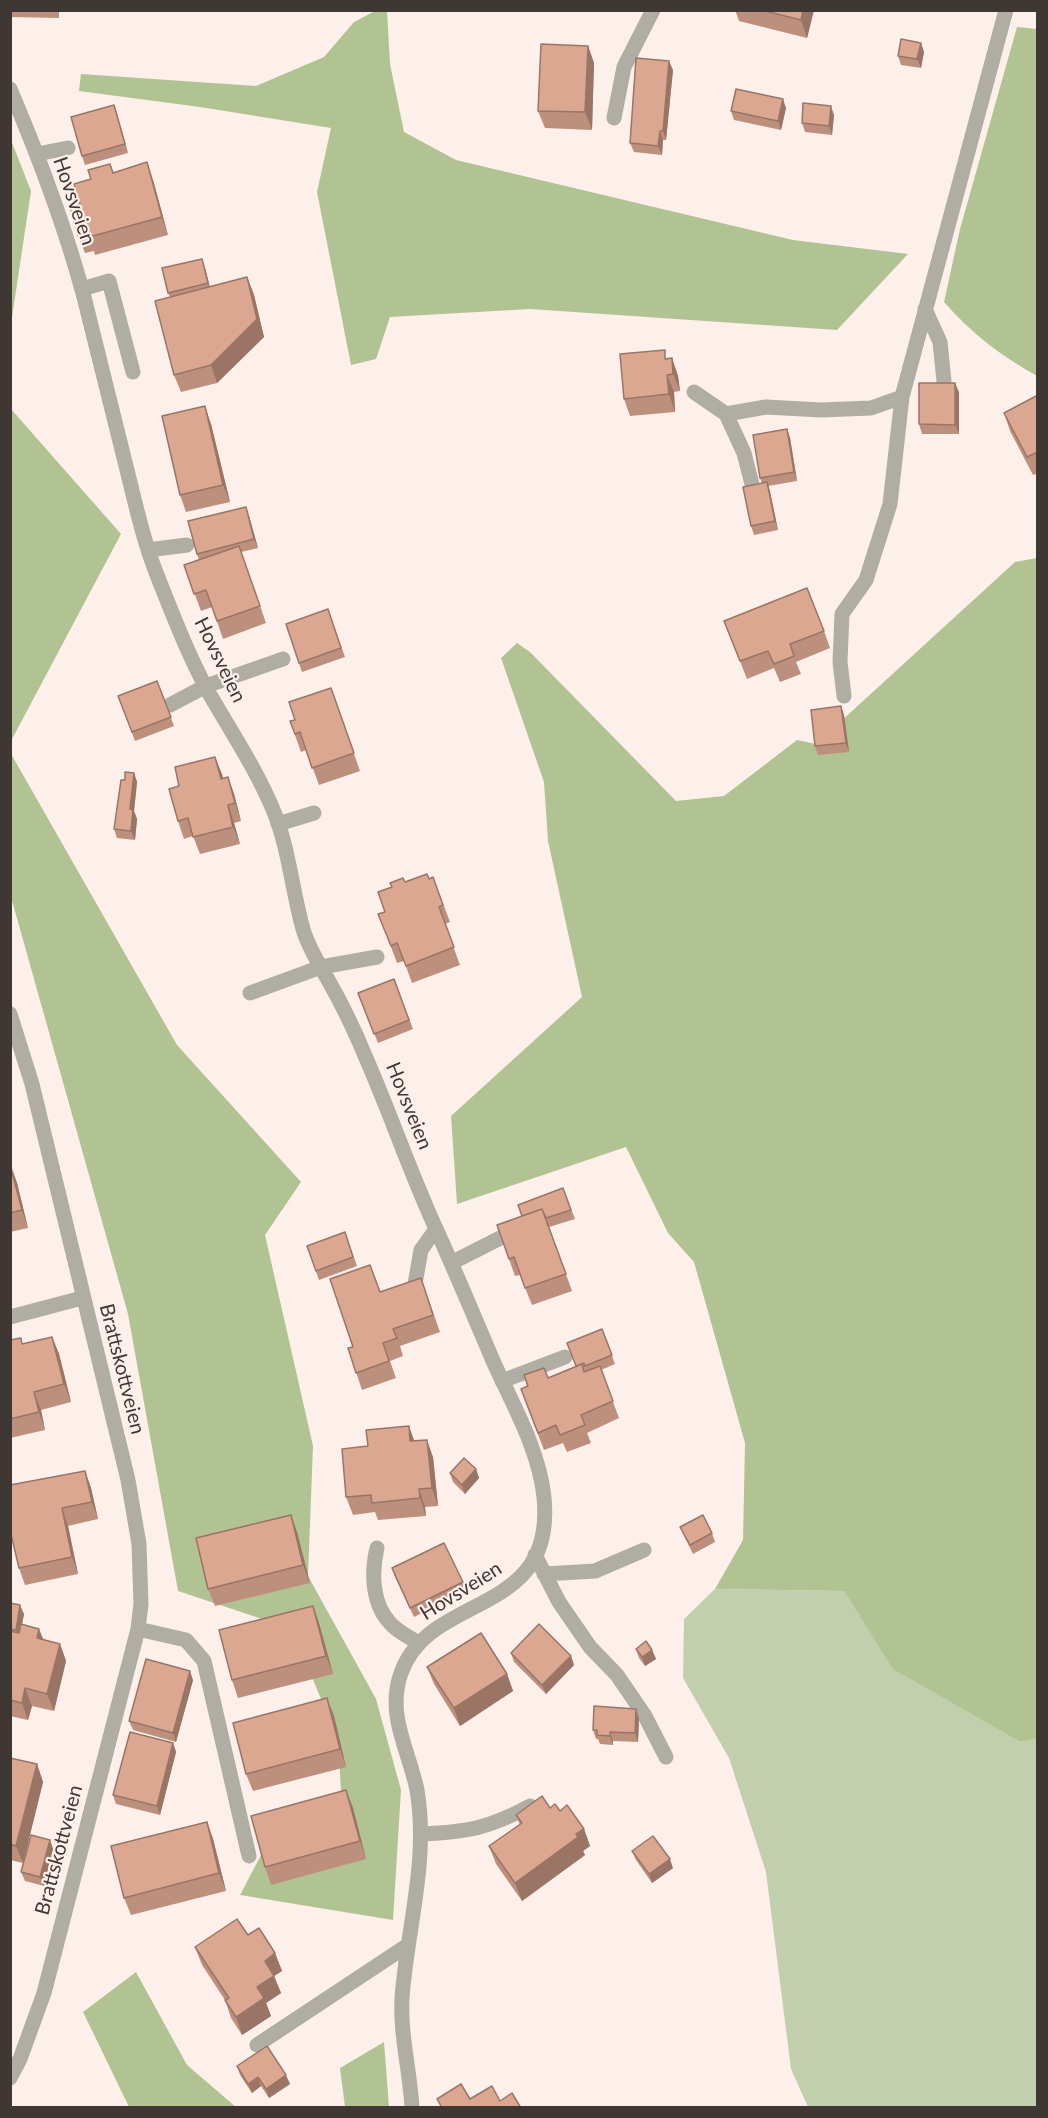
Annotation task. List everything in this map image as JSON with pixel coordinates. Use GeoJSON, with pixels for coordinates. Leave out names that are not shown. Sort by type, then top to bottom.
{"type":"FeatureCollection","features":[{"type":"Feature","properties":{"kind":"street"},"geometry":{"type":"LineString","coordinates":[[614,118],[624,67],[653,10]]}},
{"type":"Feature","properties":{"kind":"street"},"geometry":{"type":"LineString","coordinates":[[844,696],[840,662],[843,614],[866,580],[891,504],[902,397],[1006,10]]}},
{"type":"Feature","properties":{"kind":"street","name":"Hovsveien"},"geometry":{"type":"LineString","coordinates":[[10,89],[37,154],[81,289],[148,550],[206,686],[253,764],[278,824],[304,933],[366,1057],[436,1229],[453,1262],[502,1381],[524,1426],[543,1492],[544,1513],[535,1555],[525,1573],[513,1585],[482,1605],[433,1630],[418,1643],[404,1664],[397,1685],[395,1709],[400,1738],[416,1783],[422,1834],[422,1860],[408,1945],[402,2002],[403,2044],[412,2108]]}},
{"type":"Feature","properties":{"kind":"street"},"geometry":{"type":"LineString","coordinates":[[37,154],[68,148]]}},
{"type":"Feature","properties":{"kind":"street"},"geometry":{"type":"LineString","coordinates":[[81,289],[109,281],[133,372]]}},
{"type":"Feature","properties":{"kind":"street"},"geometry":{"type":"LineString","coordinates":[[925,309],[940,342],[944,381]]}},
{"type":"Feature","properties":{"kind":"street"},"geometry":{"type":"LineString","coordinates":[[694,392],[726,414],[744,453],[753,488]]}},
{"type":"Feature","properties":{"kind":"street"},"geometry":{"type":"LineString","coordinates":[[726,414],[766,407],[821,410],[871,408],[902,397]]}},
{"type":"Feature","properties":{"kind":"street"},"geometry":{"type":"LineString","coordinates":[[148,550],[187,545]]}},
{"type":"Feature","properties":{"kind":"street"},"geometry":{"type":"LineString","coordinates":[[170,705],[206,686],[282,659]]}},
{"type":"Feature","properties":{"kind":"street"},"geometry":{"type":"LineString","coordinates":[[278,824],[314,813]]}},
{"type":"Feature","properties":{"kind":"street"},"geometry":{"type":"LineString","coordinates":[[250,993],[321,967],[377,957]]}},
{"type":"Feature","properties":{"kind":"street","name":"Brattskottveien"},"geometry":{"type":"LineString","coordinates":[[10,1014],[42,1125],[82,1298],[107,1386],[135,1512],[141,1604],[138,1629],[44,1993],[10,2078]]}},
{"type":"Feature","properties":{"kind":"street"},"geometry":{"type":"LineString","coordinates":[[415,1284],[421,1250],[436,1229]]}},
{"type":"Feature","properties":{"kind":"street"},"geometry":{"type":"LineString","coordinates":[[453,1262],[514,1231]]}},
{"type":"Feature","properties":{"kind":"street","name":"Brattskottveien"},"geometry":{"type":"LineString","coordinates":[[10,1317],[82,1298]]}},
{"type":"Feature","properties":{"kind":"street"},"geometry":{"type":"LineString","coordinates":[[502,1381],[566,1357]]}},
{"type":"Feature","properties":{"kind":"street"},"geometry":{"type":"LineString","coordinates":[[377,1548],[374,1563],[376,1599],[390,1624],[418,1643]]}},
{"type":"Feature","properties":{"kind":"street"},"geometry":{"type":"LineString","coordinates":[[544,1574],[595,1571],[644,1550]]}},
{"type":"Feature","properties":{"kind":"street"},"geometry":{"type":"LineString","coordinates":[[535,1555],[560,1602],[590,1647],[617,1675],[645,1716],[666,1757]]}},
{"type":"Feature","properties":{"kind":"street"},"geometry":{"type":"LineString","coordinates":[[138,1629],[186,1640],[204,1661],[249,1856]]}},
{"type":"Feature","properties":{"kind":"street"},"geometry":{"type":"LineString","coordinates":[[422,1834],[468,1832],[502,1821],[530,1806]]}},
{"type":"Feature","properties":{"kind":"street"},"geometry":{"type":"LineString","coordinates":[[257,2045],[408,1945]]}},
{"type":"Feature","properties":{"kind":"green space"},"geometry":{"type":"Polygon","coordinates":[[[377,10],[387,11],[390,64],[404,132],[456,160],[793,240],[908,254],[837,330],[530,309],[390,317],[376,359],[351,365],[317,192],[331,128],[79,91],[81,74],[256,86],[324,57],[354,22],[377,10]]]}},
{"type":"Feature","properties":{"kind":"green space"},"geometry":{"type":"Polygon","coordinates":[[[1017,27],[1037,29],[1037,376],[987,343],[944,302],[960,229],[1017,27]]]}},
{"type":"Feature","properties":{"kind":"green space"},"geometry":{"type":"Polygon","coordinates":[[[11,140],[31,191],[11,324],[11,140]]]}},
{"type":"Feature","properties":{"kind":"green space"},"geometry":{"type":"Polygon","coordinates":[[[11,409],[121,534],[11,741],[11,409]]]}},
{"type":"Feature","properties":{"kind":"green space"},"geometry":{"type":"Polygon","coordinates":[[[1037,558],[1037,1739],[1020,1742],[893,1669],[844,1591],[715,1589],[743,1540],[745,1443],[694,1262],[668,1233],[626,1147],[457,1204],[451,1116],[582,997],[548,841],[544,782],[501,658],[517,643],[530,652],[676,801],[724,796],[797,740],[816,744],[1015,562],[1037,558]]]}},
{"type":"Feature","properties":{"kind":"green space"},"geometry":{"type":"Polygon","coordinates":[[[10,752],[177,1045],[301,1182],[265,1235],[313,1446],[308,1576],[376,1699],[401,1790],[393,1920],[240,1895],[280,1819],[343,1825],[338,1740],[292,1629],[178,1591],[128,1314],[11,897],[10,752]]]}},
{"type":"Feature","properties":{"kind":"green space"},"geometry":{"type":"Polygon","coordinates":[[[715,1589],[844,1591],[894,1669],[1020,1742],[1037,1739],[1037,2107],[808,2107],[791,2069],[766,1872],[729,1758],[683,1678],[684,1619],[715,1589]]]}},
{"type":"Feature","properties":{"kind":"green space"},"geometry":{"type":"Polygon","coordinates":[[[136,1972],[187,2065],[236,2107],[129,2107],[83,2012],[136,1972]]]}},
{"type":"Feature","properties":{"kind":"green space"},"geometry":{"type":"Polygon","coordinates":[[[384,2042],[389,2107],[345,2107],[340,2068],[384,2042]]]}},
{"type":"Feature","properties":{"kind":"building"},"geometry":{"type":"Polygon","coordinates":[[[761,10],[803,10],[801,20],[761,10]]]}},
{"type":"Feature","properties":{"kind":"building"},"geometry":{"type":"Polygon","coordinates":[[[901,39],[921,43],[917,59],[898,56],[901,39]]]}},
{"type":"Feature","properties":{"kind":"building"},"geometry":{"type":"Polygon","coordinates":[[[541,44],[588,46],[585,112],[538,111],[541,44]]]}},
{"type":"Feature","properties":{"kind":"building"},"geometry":{"type":"Polygon","coordinates":[[[636,58],[669,61],[663,131],[660,131],[658,146],[630,143],[636,58]]]}},
{"type":"Feature","properties":{"kind":"building"},"geometry":{"type":"Polygon","coordinates":[[[736,89],[783,99],[778,121],[731,111],[736,89]]]}},
{"type":"Feature","properties":{"kind":"building"},"geometry":{"type":"Polygon","coordinates":[[[803,103],[831,106],[829,126],[802,123],[803,103]]]}},
{"type":"Feature","properties":{"kind":"building"},"geometry":{"type":"Polygon","coordinates":[[[114,105],[125,144],[82,156],[71,117],[114,105]]]}},
{"type":"Feature","properties":{"kind":"building"},"geometry":{"type":"Polygon","coordinates":[[[147,162],[162,217],[89,237],[88,233],[78,236],[70,206],[80,204],[74,184],[91,179],[88,170],[110,164],[113,173],[147,162]]]}},
{"type":"Feature","properties":{"kind":"building"},"geometry":{"type":"Polygon","coordinates":[[[202,259],[208,283],[168,293],[162,268],[202,259]]]}},
{"type":"Feature","properties":{"kind":"building"},"geometry":{"type":"Polygon","coordinates":[[[247,277],[257,319],[211,365],[174,375],[155,301],[247,277]]]}},
{"type":"Feature","properties":{"kind":"building"},"geometry":{"type":"Polygon","coordinates":[[[665,350],[665,359],[672,358],[673,374],[667,375],[669,394],[624,399],[620,354],[665,350]]]}},
{"type":"Feature","properties":{"kind":"building"},"geometry":{"type":"Polygon","coordinates":[[[919,383],[955,383],[955,425],[919,424],[919,383]]]}},
{"type":"Feature","properties":{"kind":"building"},"geometry":{"type":"Polygon","coordinates":[[[1038,395],[1038,452],[1027,457],[1004,413],[1038,395]]]}},
{"type":"Feature","properties":{"kind":"building"},"geometry":{"type":"Polygon","coordinates":[[[205,406],[223,485],[180,495],[162,416],[205,406]]]}},
{"type":"Feature","properties":{"kind":"building"},"geometry":{"type":"Polygon","coordinates":[[[787,429],[794,472],[760,478],[753,435],[787,429]]]}},
{"type":"Feature","properties":{"kind":"building"},"geometry":{"type":"Polygon","coordinates":[[[767,482],[775,521],[751,526],[743,487],[767,482]]]}},
{"type":"Feature","properties":{"kind":"building"},"geometry":{"type":"Polygon","coordinates":[[[246,507],[254,539],[197,554],[188,521],[246,507]]]}},
{"type":"Feature","properties":{"kind":"building"},"geometry":{"type":"Polygon","coordinates":[[[239,546],[260,606],[217,621],[206,590],[194,594],[184,565],[239,546]]]}},
{"type":"Feature","properties":{"kind":"building"},"geometry":{"type":"Polygon","coordinates":[[[807,588],[824,631],[790,644],[794,656],[774,664],[768,651],[740,661],[724,621],[807,588]]]}},
{"type":"Feature","properties":{"kind":"building"},"geometry":{"type":"Polygon","coordinates":[[[328,609],[341,648],[299,663],[286,624],[328,609]]]}},
{"type":"Feature","properties":{"kind":"building"},"geometry":{"type":"Polygon","coordinates":[[[157,681],[171,717],[132,732],[118,696],[157,681]]]}},
{"type":"Feature","properties":{"kind":"building"},"geometry":{"type":"Polygon","coordinates":[[[331,688],[354,753],[312,768],[300,732],[295,734],[290,721],[295,720],[289,702],[331,688]]]}},
{"type":"Feature","properties":{"kind":"building"},"geometry":{"type":"Polygon","coordinates":[[[841,706],[846,743],[815,746],[811,710],[841,706]]]}},
{"type":"Feature","properties":{"kind":"building"},"geometry":{"type":"Polygon","coordinates":[[[215,757],[221,779],[228,777],[235,803],[228,805],[233,827],[193,837],[188,818],[178,821],[169,789],[179,786],[175,767],[215,757]]]}},
{"type":"Feature","properties":{"kind":"building"},"geometry":{"type":"Polygon","coordinates":[[[125,772],[134,773],[130,809],[133,810],[131,831],[114,829],[121,780],[125,780],[125,772]]]}},
{"type":"Feature","properties":{"kind":"building"},"geometry":{"type":"Polygon","coordinates":[[[427,874],[429,879],[433,877],[443,905],[439,907],[454,947],[406,966],[397,943],[391,946],[378,914],[385,912],[378,892],[392,887],[390,883],[403,878],[405,882],[427,874]]]}},
{"type":"Feature","properties":{"kind":"building"},"geometry":{"type":"Polygon","coordinates":[[[394,979],[409,1020],[374,1034],[358,993],[394,979]]]}},
{"type":"Feature","properties":{"kind":"building"},"geometry":{"type":"Polygon","coordinates":[[[10,1165],[22,1210],[10,1213],[10,1165]]]}},
{"type":"Feature","properties":{"kind":"building"},"geometry":{"type":"Polygon","coordinates":[[[563,1188],[571,1210],[546,1218],[542,1209],[522,1216],[518,1205],[563,1188]]]}},
{"type":"Feature","properties":{"kind":"building"},"geometry":{"type":"Polygon","coordinates":[[[542,1209],[566,1274],[525,1288],[514,1257],[509,1259],[497,1225],[542,1209]]]}},
{"type":"Feature","properties":{"kind":"building"},"geometry":{"type":"Polygon","coordinates":[[[345,1232],[353,1257],[316,1271],[307,1246],[345,1232]]]}},
{"type":"Feature","properties":{"kind":"building"},"geometry":{"type":"Polygon","coordinates":[[[370,1265],[380,1292],[421,1278],[433,1315],[393,1329],[397,1338],[383,1343],[389,1361],[356,1373],[348,1348],[353,1347],[330,1279],[370,1265]]]}},
{"type":"Feature","properties":{"kind":"building"},"geometry":{"type":"Polygon","coordinates":[[[602,1329],[612,1355],[585,1366],[584,1363],[576,1366],[567,1343],[602,1329]]]}},
{"type":"Feature","properties":{"kind":"building"},"geometry":{"type":"Polygon","coordinates":[[[52,1337],[64,1384],[34,1392],[39,1412],[10,1419],[10,1340],[21,1338],[22,1344],[52,1337]]]}},
{"type":"Feature","properties":{"kind":"building"},"geometry":{"type":"Polygon","coordinates":[[[582,1364],[584,1372],[600,1366],[613,1401],[581,1415],[585,1425],[560,1435],[556,1425],[538,1433],[521,1389],[528,1386],[524,1375],[544,1368],[548,1378],[582,1364]]]}},
{"type":"Feature","properties":{"kind":"building"},"geometry":{"type":"Polygon","coordinates":[[[409,1426],[410,1441],[427,1440],[432,1488],[419,1489],[420,1498],[372,1503],[371,1495],[346,1497],[342,1449],[368,1446],[366,1430],[409,1426]]]}},
{"type":"Feature","properties":{"kind":"building"},"geometry":{"type":"Polygon","coordinates":[[[464,1458],[476,1469],[462,1485],[450,1473],[464,1458]]]}},
{"type":"Feature","properties":{"kind":"building"},"geometry":{"type":"Polygon","coordinates":[[[85,1471],[92,1502],[62,1508],[72,1557],[19,1568],[10,1530],[10,1485],[85,1471]]]}},
{"type":"Feature","properties":{"kind":"building"},"geometry":{"type":"Polygon","coordinates":[[[291,1515],[303,1565],[208,1589],[196,1538],[291,1515]]]}},
{"type":"Feature","properties":{"kind":"building"},"geometry":{"type":"Polygon","coordinates":[[[703,1515],[712,1533],[690,1545],[680,1527],[703,1515]]]}},
{"type":"Feature","properties":{"kind":"building"},"geometry":{"type":"Polygon","coordinates":[[[444,1543],[463,1582],[410,1608],[392,1568],[444,1543]]]}},
{"type":"Feature","properties":{"kind":"building"},"geometry":{"type":"Polygon","coordinates":[[[10,1603],[20,1605],[16,1630],[10,1629],[10,1603]]]}},
{"type":"Feature","properties":{"kind":"building"},"geometry":{"type":"Polygon","coordinates":[[[313,1606],[326,1656],[232,1680],[219,1630],[313,1606]]]}},
{"type":"Feature","properties":{"kind":"building"},"geometry":{"type":"Polygon","coordinates":[[[21,1624],[39,1629],[37,1638],[60,1644],[47,1694],[25,1688],[22,1703],[10,1700],[10,1631],[19,1633],[21,1624]]]}},
{"type":"Feature","properties":{"kind":"building"},"geometry":{"type":"Polygon","coordinates":[[[539,1624],[571,1656],[542,1685],[511,1653],[539,1624]]]}},
{"type":"Feature","properties":{"kind":"building"},"geometry":{"type":"Polygon","coordinates":[[[481,1633],[507,1674],[454,1708],[427,1667],[481,1633]]]}},
{"type":"Feature","properties":{"kind":"building"},"geometry":{"type":"Polygon","coordinates":[[[646,1641],[652,1650],[642,1657],[636,1649],[646,1641]]]}},
{"type":"Feature","properties":{"kind":"building"},"geometry":{"type":"Polygon","coordinates":[[[146,1659],[190,1671],[173,1733],[129,1721],[146,1659]]]}},
{"type":"Feature","properties":{"kind":"building"},"geometry":{"type":"Polygon","coordinates":[[[327,1698],[340,1749],[246,1774],[233,1723],[327,1698]]]}},
{"type":"Feature","properties":{"kind":"building"},"geometry":{"type":"Polygon","coordinates":[[[594,1706],[636,1709],[635,1733],[610,1732],[610,1736],[597,1735],[597,1730],[593,1730],[594,1706]]]}},
{"type":"Feature","properties":{"kind":"building"},"geometry":{"type":"Polygon","coordinates":[[[130,1732],[173,1743],[157,1806],[113,1795],[130,1732]]]}},
{"type":"Feature","properties":{"kind":"building"},"geometry":{"type":"Polygon","coordinates":[[[10,1758],[37,1764],[16,1846],[10,1844],[10,1758]]]}},
{"type":"Feature","properties":{"kind":"building"},"geometry":{"type":"Polygon","coordinates":[[[346,1790],[360,1841],[265,1867],[251,1816],[346,1790]]]}},
{"type":"Feature","properties":{"kind":"building"},"geometry":{"type":"Polygon","coordinates":[[[542,1796],[550,1808],[555,1804],[560,1811],[567,1805],[584,1829],[576,1834],[578,1837],[515,1883],[489,1846],[522,1823],[516,1815],[542,1796]]]}},
{"type":"Feature","properties":{"kind":"building"},"geometry":{"type":"Polygon","coordinates":[[[207,1822],[219,1873],[124,1898],[111,1846],[207,1822]]]}},
{"type":"Feature","properties":{"kind":"building"},"geometry":{"type":"Polygon","coordinates":[[[31,1835],[50,1840],[40,1877],[21,1872],[31,1835]]]}},
{"type":"Feature","properties":{"kind":"building"},"geometry":{"type":"Polygon","coordinates":[[[653,1836],[670,1859],[649,1874],[632,1851],[653,1836]]]}},
{"type":"Feature","properties":{"kind":"building"},"geometry":{"type":"Polygon","coordinates":[[[237,1919],[248,1935],[259,1928],[275,1953],[265,1961],[274,1976],[257,1987],[264,1998],[236,2017],[225,2000],[229,1998],[195,1947],[237,1919]]]}},
{"type":"Feature","properties":{"kind":"building"},"geometry":{"type":"Polygon","coordinates":[[[267,2046],[286,2075],[266,2089],[258,2077],[248,2084],[237,2066],[267,2046]]]}},
{"type":"Feature","properties":{"kind":"building"},"geometry":{"type":"Polygon","coordinates":[[[461,2084],[470,2099],[492,2086],[500,2101],[512,2093],[521,2108],[442,2108],[437,2099],[461,2084]]]}}]}
